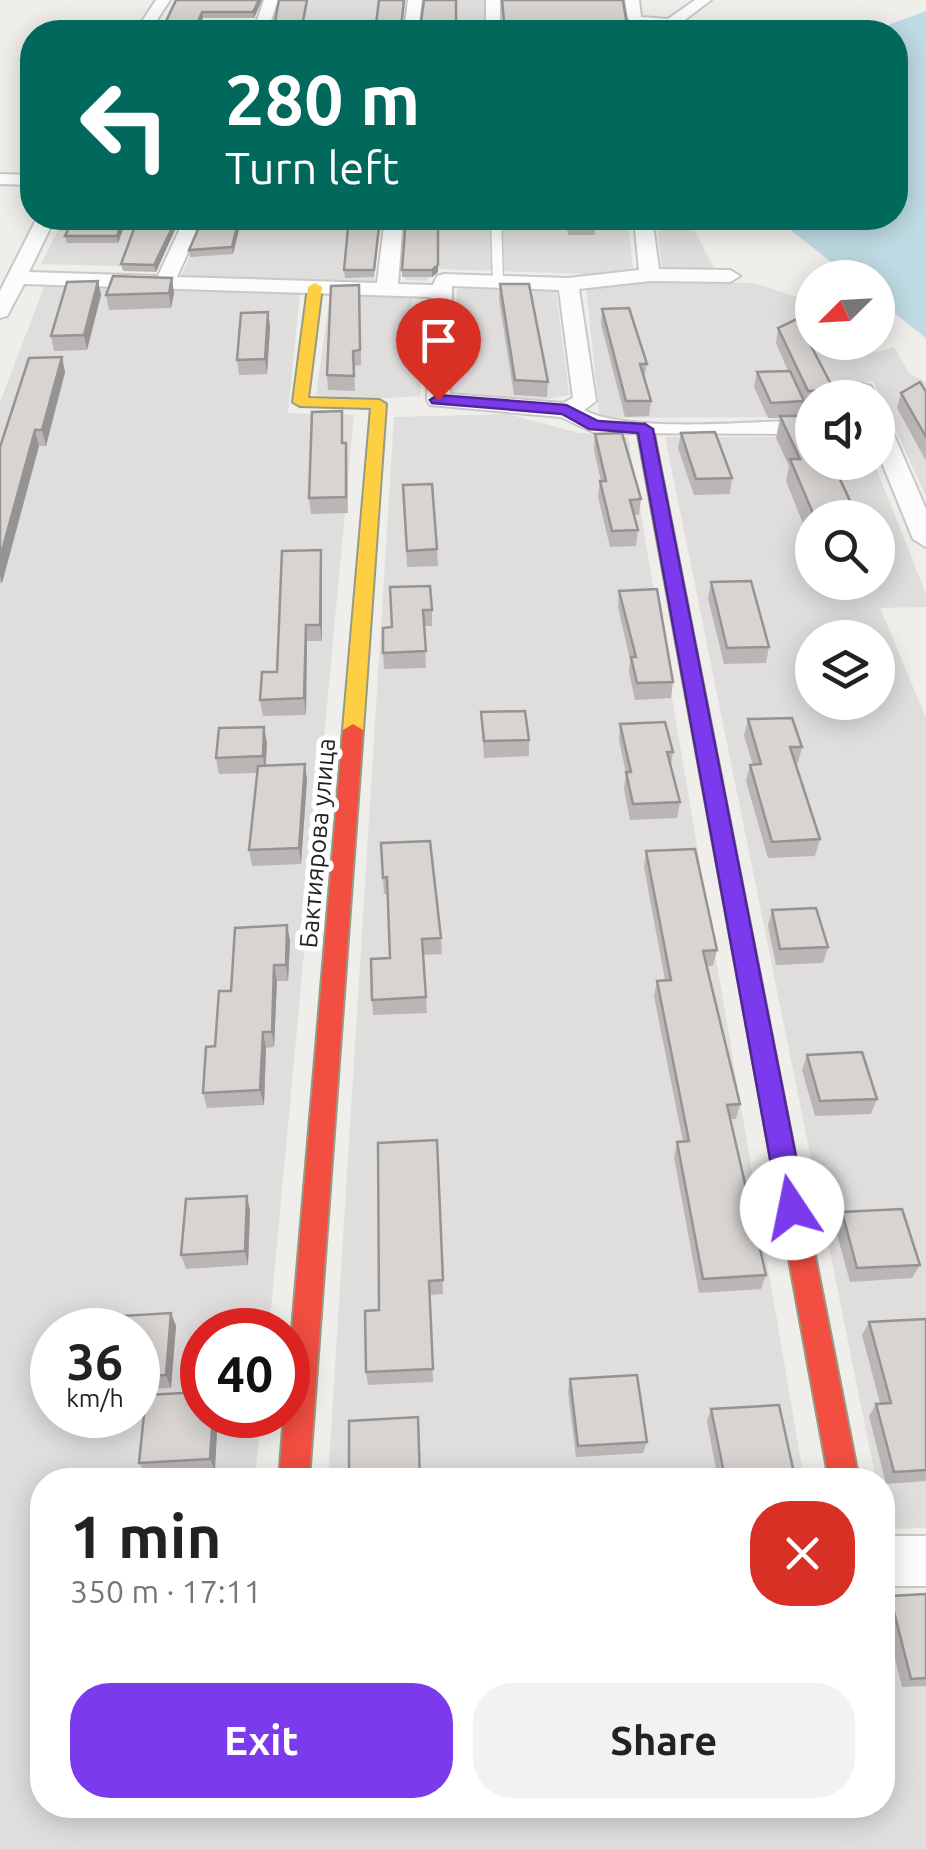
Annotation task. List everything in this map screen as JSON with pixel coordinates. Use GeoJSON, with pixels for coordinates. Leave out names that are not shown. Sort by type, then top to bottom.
{"type":"FeatureCollection","features":[{"type":"Feature","properties":{"kind":"street"},"geometry":{"type":"LineString","coordinates":[[677,20],[704,0]]}},
{"type":"Feature","properties":{"kind":"street"},"geometry":{"type":"LineString","coordinates":[[0,312],[40,230]]}},
{"type":"Feature","properties":{"kind":"street"},"geometry":{"type":"LineString","coordinates":[[165,282],[189,230]]}},
{"type":"Feature","properties":{"kind":"street"},"geometry":{"type":"LineString","coordinates":[[387,289],[393,230]]}},
{"type":"Feature","properties":{"kind":"street"},"geometry":{"type":"LineString","coordinates":[[644,230],[650,275]]}},
{"type":"Feature","properties":{"kind":"street"},"geometry":{"type":"LineString","coordinates":[[730,276],[650,275],[568,284],[444,280],[438,400],[566,410],[595,426],[795,427]]}},
{"type":"Feature","properties":{"kind":"street"},"geometry":{"type":"LineString","coordinates":[[15,278],[441,291]]}},
{"type":"Feature","properties":{"kind":"street"},"geometry":{"type":"LineString","coordinates":[[566,410],[585,401],[568,284]]}},
{"type":"Feature","properties":{"kind":"street","name":"Бактиярова улица"},"geometry":{"type":"LineString","coordinates":[[295,1468],[379,404],[300,402],[315,287]]}},
{"type":"Feature","properties":{"kind":"street"},"geometry":{"type":"LineString","coordinates":[[645,429],[842,1468]]}},
{"type":"Feature","properties":{"kind":"street"},"geometry":{"type":"LineString","coordinates":[[895,466],[926,539]]}},
{"type":"Feature","properties":{"kind":"street"},"geometry":{"type":"LineString","coordinates":[[895,1561],[926,1561]]}},
{"type":"Feature","properties":{"kind":"lane"},"geometry":{"type":"LineString","coordinates":[[496,230],[498,282]]}},
{"type":"Feature","properties":{"kind":"shaded area"},"geometry":{"type":"Polygon","coordinates":[[[282,0],[403,0],[401,20],[275,20],[282,0]]]}},
{"type":"Feature","properties":{"kind":"shaded area"},"geometry":{"type":"Polygon","coordinates":[[[424,0],[619,0],[623,20],[423,20],[424,0]]]}},
{"type":"Feature","properties":{"kind":"shaded area"},"geometry":{"type":"Polygon","coordinates":[[[58,230],[173,230],[155,267],[41,264],[58,230]]]}},
{"type":"Feature","properties":{"kind":"shaded area"},"geometry":{"type":"Polygon","coordinates":[[[201,230],[379,230],[374,282],[181,277],[201,230]]]}},
{"type":"Feature","properties":{"kind":"shaded area"},"geometry":{"type":"Polygon","coordinates":[[[409,230],[629,230],[633,269],[588,274],[435,269],[427,281],[405,280],[409,230]]]}},
{"type":"Feature","properties":{"kind":"shaded area"},"geometry":{"type":"Polygon","coordinates":[[[657,230],[694,230],[714,268],[662,269],[657,230]]]}},
{"type":"Feature","properties":{"kind":"shaded area"},"geometry":{"type":"Polygon","coordinates":[[[654,282],[754,283],[795,296],[795,360],[895,360],[895,349],[909,373],[926,382],[926,496],[895,429],[895,380],[795,380],[795,417],[600,418],[586,289],[654,282]]]}},
{"type":"Feature","properties":{"kind":"shaded area"},"geometry":{"type":"Polygon","coordinates":[[[44,287],[300,293],[288,413],[354,415],[271,1308],[180,1308],[180,1438],[259,1438],[256,1468],[30,1468],[30,1818],[895,1818],[895,1601],[926,1601],[926,1849],[0,1849],[0,402],[44,287]]]}},
{"type":"Feature","properties":{"kind":"shaded area"},"geometry":{"type":"Polygon","coordinates":[[[457,289],[556,290],[569,395],[548,399],[451,397],[457,289]]]}},
{"type":"Feature","properties":{"kind":"shaded area"},"geometry":{"type":"Polygon","coordinates":[[[330,294],[413,297],[407,346],[423,349],[420,396],[372,399],[316,395],[330,294]]]}},
{"type":"Feature","properties":{"kind":"shaded area"},"geometry":{"type":"Polygon","coordinates":[[[508,414],[579,433],[628,437],[802,1468],[329,1468],[394,417],[508,414]]]}},
{"type":"Feature","properties":{"kind":"shaded area"},"geometry":{"type":"Polygon","coordinates":[[[665,437],[795,437],[795,480],[881,480],[889,500],[795,500],[795,600],[895,600],[895,516],[926,594],[926,607],[880,608],[885,620],[795,620],[795,720],[895,720],[895,644],[926,718],[926,1528],[895,1529],[895,1468],[874,1468],[665,437]]]}},
{"type":"Feature","properties":{"kind":"water"},"geometry":{"type":"Polygon","coordinates":[[[926,11],[926,338],[895,313],[895,260],[828,260],[791,230],[908,230],[908,20],[902,20],[926,11]]]}},
{"type":"Feature","properties":{"kind":"building"},"geometry":{"type":"Polygon","coordinates":[[[176,0],[259,0],[253,12],[202,12],[199,20],[167,20],[176,0]]]}},
{"type":"Feature","properties":{"kind":"building"},"geometry":{"type":"Polygon","coordinates":[[[279,0],[307,0],[303,20],[275,20],[279,0]]]}},
{"type":"Feature","properties":{"kind":"building"},"geometry":{"type":"Polygon","coordinates":[[[379,0],[404,0],[402,20],[376,20],[379,0]]]}},
{"type":"Feature","properties":{"kind":"building"},"geometry":{"type":"Polygon","coordinates":[[[424,0],[456,0],[456,20],[421,20],[424,0]]]}},
{"type":"Feature","properties":{"kind":"building"},"geometry":{"type":"Polygon","coordinates":[[[502,0],[623,0],[627,20],[504,20],[502,0]]]}},
{"type":"Feature","properties":{"kind":"building"},"geometry":{"type":"Polygon","coordinates":[[[68,230],[119,230],[117,236],[65,236],[68,230]]]}},
{"type":"Feature","properties":{"kind":"building"},"geometry":{"type":"Polygon","coordinates":[[[134,230],[171,230],[154,265],[121,264],[134,230]]]}},
{"type":"Feature","properties":{"kind":"building"},"geometry":{"type":"Polygon","coordinates":[[[198,230],[236,230],[232,247],[189,250],[198,230]]]}},
{"type":"Feature","properties":{"kind":"building"},"geometry":{"type":"Polygon","coordinates":[[[348,230],[379,230],[374,270],[344,270],[348,230]]]}},
{"type":"Feature","properties":{"kind":"building"},"geometry":{"type":"Polygon","coordinates":[[[405,230],[438,230],[438,265],[432,270],[402,270],[405,230]]]}},
{"type":"Feature","properties":{"kind":"building"},"geometry":{"type":"Polygon","coordinates":[[[113,276],[172,278],[169,293],[106,295],[113,276]]]}},
{"type":"Feature","properties":{"kind":"building"},"geometry":{"type":"Polygon","coordinates":[[[98,281],[84,335],[51,336],[67,282],[98,281]]]}},
{"type":"Feature","properties":{"kind":"building"},"geometry":{"type":"Polygon","coordinates":[[[500,284],[529,284],[548,382],[515,380],[500,284]]]}},
{"type":"Feature","properties":{"kind":"building"},"geometry":{"type":"Polygon","coordinates":[[[359,285],[360,350],[353,351],[354,376],[327,375],[331,286],[359,285]]]}},
{"type":"Feature","properties":{"kind":"building"},"geometry":{"type":"Polygon","coordinates":[[[629,308],[647,364],[640,364],[651,401],[626,401],[602,309],[629,308]]]}},
{"type":"Feature","properties":{"kind":"building"},"geometry":{"type":"Polygon","coordinates":[[[268,312],[265,359],[237,360],[241,313],[268,312]]]}},
{"type":"Feature","properties":{"kind":"building"},"geometry":{"type":"Polygon","coordinates":[[[795,320],[795,360],[818,360],[829,380],[803,380],[778,328],[795,320]]]}},
{"type":"Feature","properties":{"kind":"building"},"geometry":{"type":"Polygon","coordinates":[[[62,357],[42,430],[35,430],[0,558],[0,447],[29,358],[62,357]]]}},
{"type":"Feature","properties":{"kind":"building"},"geometry":{"type":"Polygon","coordinates":[[[790,371],[795,382],[795,402],[771,403],[757,372],[790,371]]]}},
{"type":"Feature","properties":{"kind":"building"},"geometry":{"type":"Polygon","coordinates":[[[920,382],[926,392],[926,437],[901,393],[920,382]]]}},
{"type":"Feature","properties":{"kind":"building"},"geometry":{"type":"Polygon","coordinates":[[[342,411],[346,497],[309,498],[312,412],[342,411]]]}},
{"type":"Feature","properties":{"kind":"building"},"geometry":{"type":"Polygon","coordinates":[[[780,416],[795,416],[795,448],[780,416]]]}},
{"type":"Feature","properties":{"kind":"building"},"geometry":{"type":"Polygon","coordinates":[[[715,432],[732,478],[696,479],[681,433],[715,432]]]}},
{"type":"Feature","properties":{"kind":"building"},"geometry":{"type":"Polygon","coordinates":[[[622,433],[641,499],[630,500],[638,530],[612,531],[600,481],[606,481],[595,434],[622,433]]]}},
{"type":"Feature","properties":{"kind":"building"},"geometry":{"type":"Polygon","coordinates":[[[799,480],[840,480],[850,500],[807,500],[799,480]]]}},
{"type":"Feature","properties":{"kind":"building"},"geometry":{"type":"Polygon","coordinates":[[[432,484],[437,549],[407,551],[403,485],[432,484]]]}},
{"type":"Feature","properties":{"kind":"building"},"geometry":{"type":"Polygon","coordinates":[[[321,550],[320,625],[306,625],[304,698],[260,700],[262,672],[277,672],[282,551],[321,550]]]}},
{"type":"Feature","properties":{"kind":"building"},"geometry":{"type":"Polygon","coordinates":[[[751,581],[769,647],[727,648],[711,582],[751,581]]]}},
{"type":"Feature","properties":{"kind":"building"},"geometry":{"type":"Polygon","coordinates":[[[430,586],[432,610],[423,610],[426,651],[383,653],[383,628],[392,627],[390,587],[430,586]]]}},
{"type":"Feature","properties":{"kind":"building"},"geometry":{"type":"Polygon","coordinates":[[[657,589],[673,682],[637,683],[631,657],[636,657],[619,591],[657,589]]]}},
{"type":"Feature","properties":{"kind":"building"},"geometry":{"type":"Polygon","coordinates":[[[525,711],[529,740],[484,741],[481,712],[525,711]]]}},
{"type":"Feature","properties":{"kind":"building"},"geometry":{"type":"Polygon","coordinates":[[[792,718],[802,747],[790,747],[820,839],[772,842],[750,765],[761,764],[748,719],[792,718]]]}},
{"type":"Feature","properties":{"kind":"building"},"geometry":{"type":"Polygon","coordinates":[[[665,722],[673,752],[667,752],[680,802],[633,804],[626,772],[631,772],[620,724],[665,722]]]}},
{"type":"Feature","properties":{"kind":"building"},"geometry":{"type":"Polygon","coordinates":[[[264,727],[263,756],[216,758],[219,728],[264,727]]]}},
{"type":"Feature","properties":{"kind":"building"},"geometry":{"type":"Polygon","coordinates":[[[305,764],[299,848],[249,850],[258,766],[305,764]]]}},
{"type":"Feature","properties":{"kind":"building"},"geometry":{"type":"Polygon","coordinates":[[[430,841],[441,938],[422,939],[426,997],[372,1000],[371,959],[390,958],[387,877],[383,878],[381,843],[430,841]]]}},
{"type":"Feature","properties":{"kind":"building"},"geometry":{"type":"Polygon","coordinates":[[[695,849],[717,950],[703,951],[740,1104],[727,1105],[766,1275],[703,1279],[677,1142],[689,1141],[657,981],[671,980],[646,851],[695,849]]]}},
{"type":"Feature","properties":{"kind":"building"},"geometry":{"type":"Polygon","coordinates":[[[816,908],[828,947],[780,949],[772,910],[816,908]]]}},
{"type":"Feature","properties":{"kind":"building"},"geometry":{"type":"Polygon","coordinates":[[[287,925],[286,965],[274,965],[272,1032],[263,1032],[260,1090],[203,1093],[206,1047],[215,1046],[219,991],[231,991],[235,928],[287,925]]]}},
{"type":"Feature","properties":{"kind":"building"},"geometry":{"type":"Polygon","coordinates":[[[862,1052],[877,1099],[820,1101],[807,1055],[862,1052]]]}},
{"type":"Feature","properties":{"kind":"building"},"geometry":{"type":"Polygon","coordinates":[[[437,1140],[443,1280],[429,1281],[433,1369],[366,1372],[365,1311],[379,1310],[378,1143],[437,1140]]]}},
{"type":"Feature","properties":{"kind":"building"},"geometry":{"type":"Polygon","coordinates":[[[247,1196],[245,1251],[181,1255],[186,1199],[247,1196]]]}},
{"type":"Feature","properties":{"kind":"building"},"geometry":{"type":"Polygon","coordinates":[[[902,1209],[920,1265],[857,1268],[842,1212],[902,1209]]]}},
{"type":"Feature","properties":{"kind":"building"},"geometry":{"type":"Polygon","coordinates":[[[171,1313],[166,1375],[160,1375],[160,1314],[171,1313]]]}},
{"type":"Feature","properties":{"kind":"building"},"geometry":{"type":"Polygon","coordinates":[[[926,1319],[926,1470],[895,1472],[893,1468],[876,1404],[891,1403],[869,1322],[926,1319]]]}},
{"type":"Feature","properties":{"kind":"building"},"geometry":{"type":"Polygon","coordinates":[[[637,1375],[647,1442],[578,1446],[570,1379],[637,1375]]]}},
{"type":"Feature","properties":{"kind":"building"},"geometry":{"type":"Polygon","coordinates":[[[180,1393],[180,1438],[211,1438],[210,1459],[139,1463],[142,1438],[160,1438],[160,1394],[180,1393]]]}},
{"type":"Feature","properties":{"kind":"building"},"geometry":{"type":"Polygon","coordinates":[[[779,1405],[793,1468],[723,1468],[711,1409],[779,1405]]]}},
{"type":"Feature","properties":{"kind":"building"},"geometry":{"type":"Polygon","coordinates":[[[418,1417],[420,1468],[349,1468],[349,1421],[418,1417]]]}},
{"type":"Feature","properties":{"kind":"building"},"geometry":{"type":"Polygon","coordinates":[[[926,1594],[926,1678],[911,1679],[895,1616],[895,1596],[926,1594]]]}},
{"type":"Feature","properties":{"kind":"traffic: fast"},"geometry":{"type":"LineString","coordinates":[[645,429],[766,1067]]}},
{"type":"Feature","properties":{"kind":"traffic: slow"},"geometry":{"type":"LineString","coordinates":[[315,287],[300,402],[379,404],[353,730]]}},
{"type":"Feature","properties":{"kind":"traffic: jam"},"geometry":{"type":"LineString","coordinates":[[295,1468],[353,730]]}},
{"type":"Feature","properties":{"kind":"traffic: jam"},"geometry":{"type":"LineString","coordinates":[[766,1067],[842,1468]]}},
{"type":"Feature","properties":{"kind":"route"},"geometry":{"type":"LineString","coordinates":[[438,400],[566,410],[595,426],[645,429],[792,1208]]}}]}
